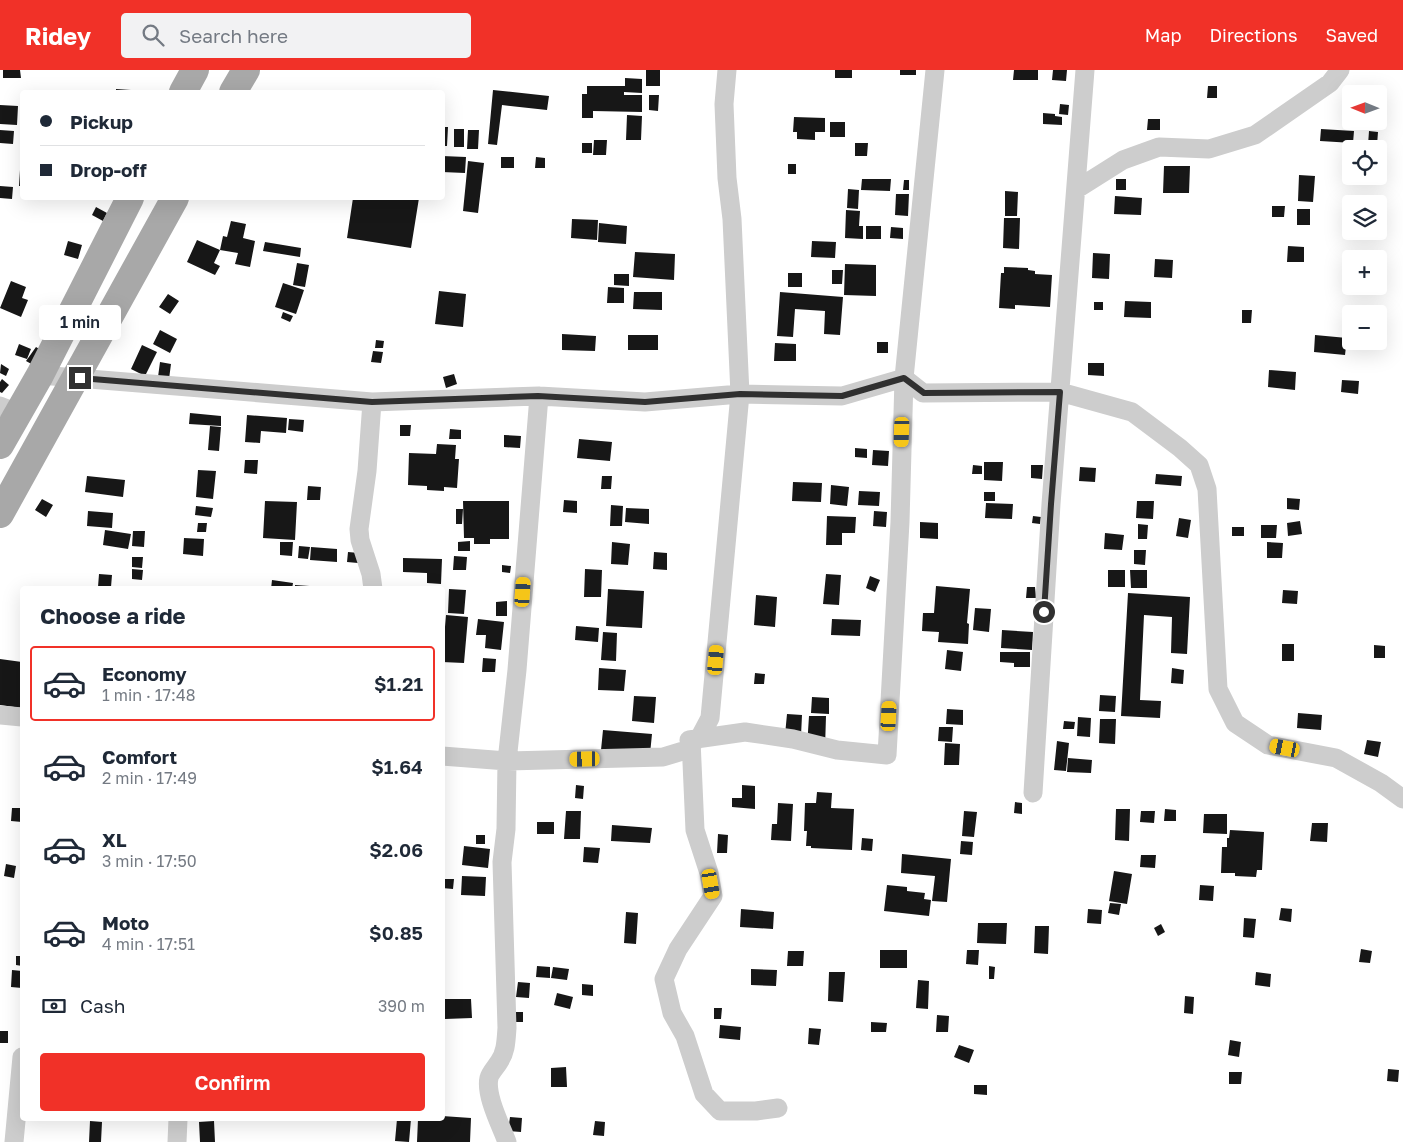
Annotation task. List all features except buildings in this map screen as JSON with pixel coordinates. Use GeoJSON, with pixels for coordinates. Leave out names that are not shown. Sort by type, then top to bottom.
{"type":"FeatureCollection","features":[{"type":"Feature","properties":{"kind":"main road"},"geometry":{"type":"LineString","coordinates":[[184,90],[195,70]]}},
{"type":"Feature","properties":{"kind":"main road"},"geometry":{"type":"LineString","coordinates":[[234,90],[246,70]]}},
{"type":"Feature","properties":{"kind":"main road"},"geometry":{"type":"LineString","coordinates":[[0,445],[9,410],[40,375],[129,200]]}},
{"type":"Feature","properties":{"kind":"main road"},"geometry":{"type":"LineString","coordinates":[[0,514],[174,200]]}},
{"type":"Feature","properties":{"kind":"street"},"geometry":{"type":"LineString","coordinates":[[445,756],[507,761],[663,757],[686,750],[701,734],[710,718],[740,394],[732,218],[727,178],[724,104],[727,70]]}},
{"type":"Feature","properties":{"kind":"street"},"geometry":{"type":"LineString","coordinates":[[663,757],[691,740],[745,732],[793,739],[836,750],[887,755],[900,522],[904,378],[935,70]]}},
{"type":"Feature","properties":{"kind":"street"},"geometry":{"type":"LineString","coordinates":[[1033,793],[1051,504],[1085,70]]}},
{"type":"Feature","properties":{"kind":"street"},"geometry":{"type":"LineString","coordinates":[[1077,189],[1123,160],[1159,147],[1209,149],[1255,135],[1330,84],[1340,70]]}},
{"type":"Feature","properties":{"kind":"street"},"geometry":{"type":"LineString","coordinates":[[40,375],[372,402],[538,396],[645,402],[740,394],[842,396],[904,378]]}},
{"type":"Feature","properties":{"kind":"street"},"geometry":{"type":"LineString","coordinates":[[904,378],[924,393],[1060,392],[1132,412],[1199,464],[1207,489],[1218,689],[1235,723],[1268,745],[1336,758],[1403,799]]}},
{"type":"Feature","properties":{"kind":"street"},"geometry":{"type":"LineString","coordinates":[[507,1142],[488,1088],[489,1077],[501,1060],[506,1048],[502,862],[506,829],[507,761],[517,670],[538,396]]}},
{"type":"Feature","properties":{"kind":"street"},"geometry":{"type":"LineString","coordinates":[[372,402],[367,471],[359,529],[360,540],[371,574],[373,586]]}},
{"type":"Feature","properties":{"kind":"street"},"geometry":{"type":"LineString","coordinates":[[0,715],[20,718]]}},
{"type":"Feature","properties":{"kind":"street"},"geometry":{"type":"LineString","coordinates":[[691,740],[695,830],[709,873],[713,896],[678,949],[664,979],[672,1013],[685,1036],[704,1094],[720,1111],[756,1111],[778,1108]]}},
{"type":"Feature","properties":{"kind":"street"},"geometry":{"type":"LineString","coordinates":[[14,1142],[20,1078]]}},
{"type":"Feature","properties":{"kind":"street"},"geometry":{"type":"LineString","coordinates":[[177,1142],[178,1121]]}},
{"type":"Feature","properties":{"kind":"route"},"geometry":{"type":"LineString","coordinates":[[80,378],[372,402],[538,396],[645,402],[740,394],[842,396],[904,378],[924,393],[1060,392],[1044,612]]}}]}
